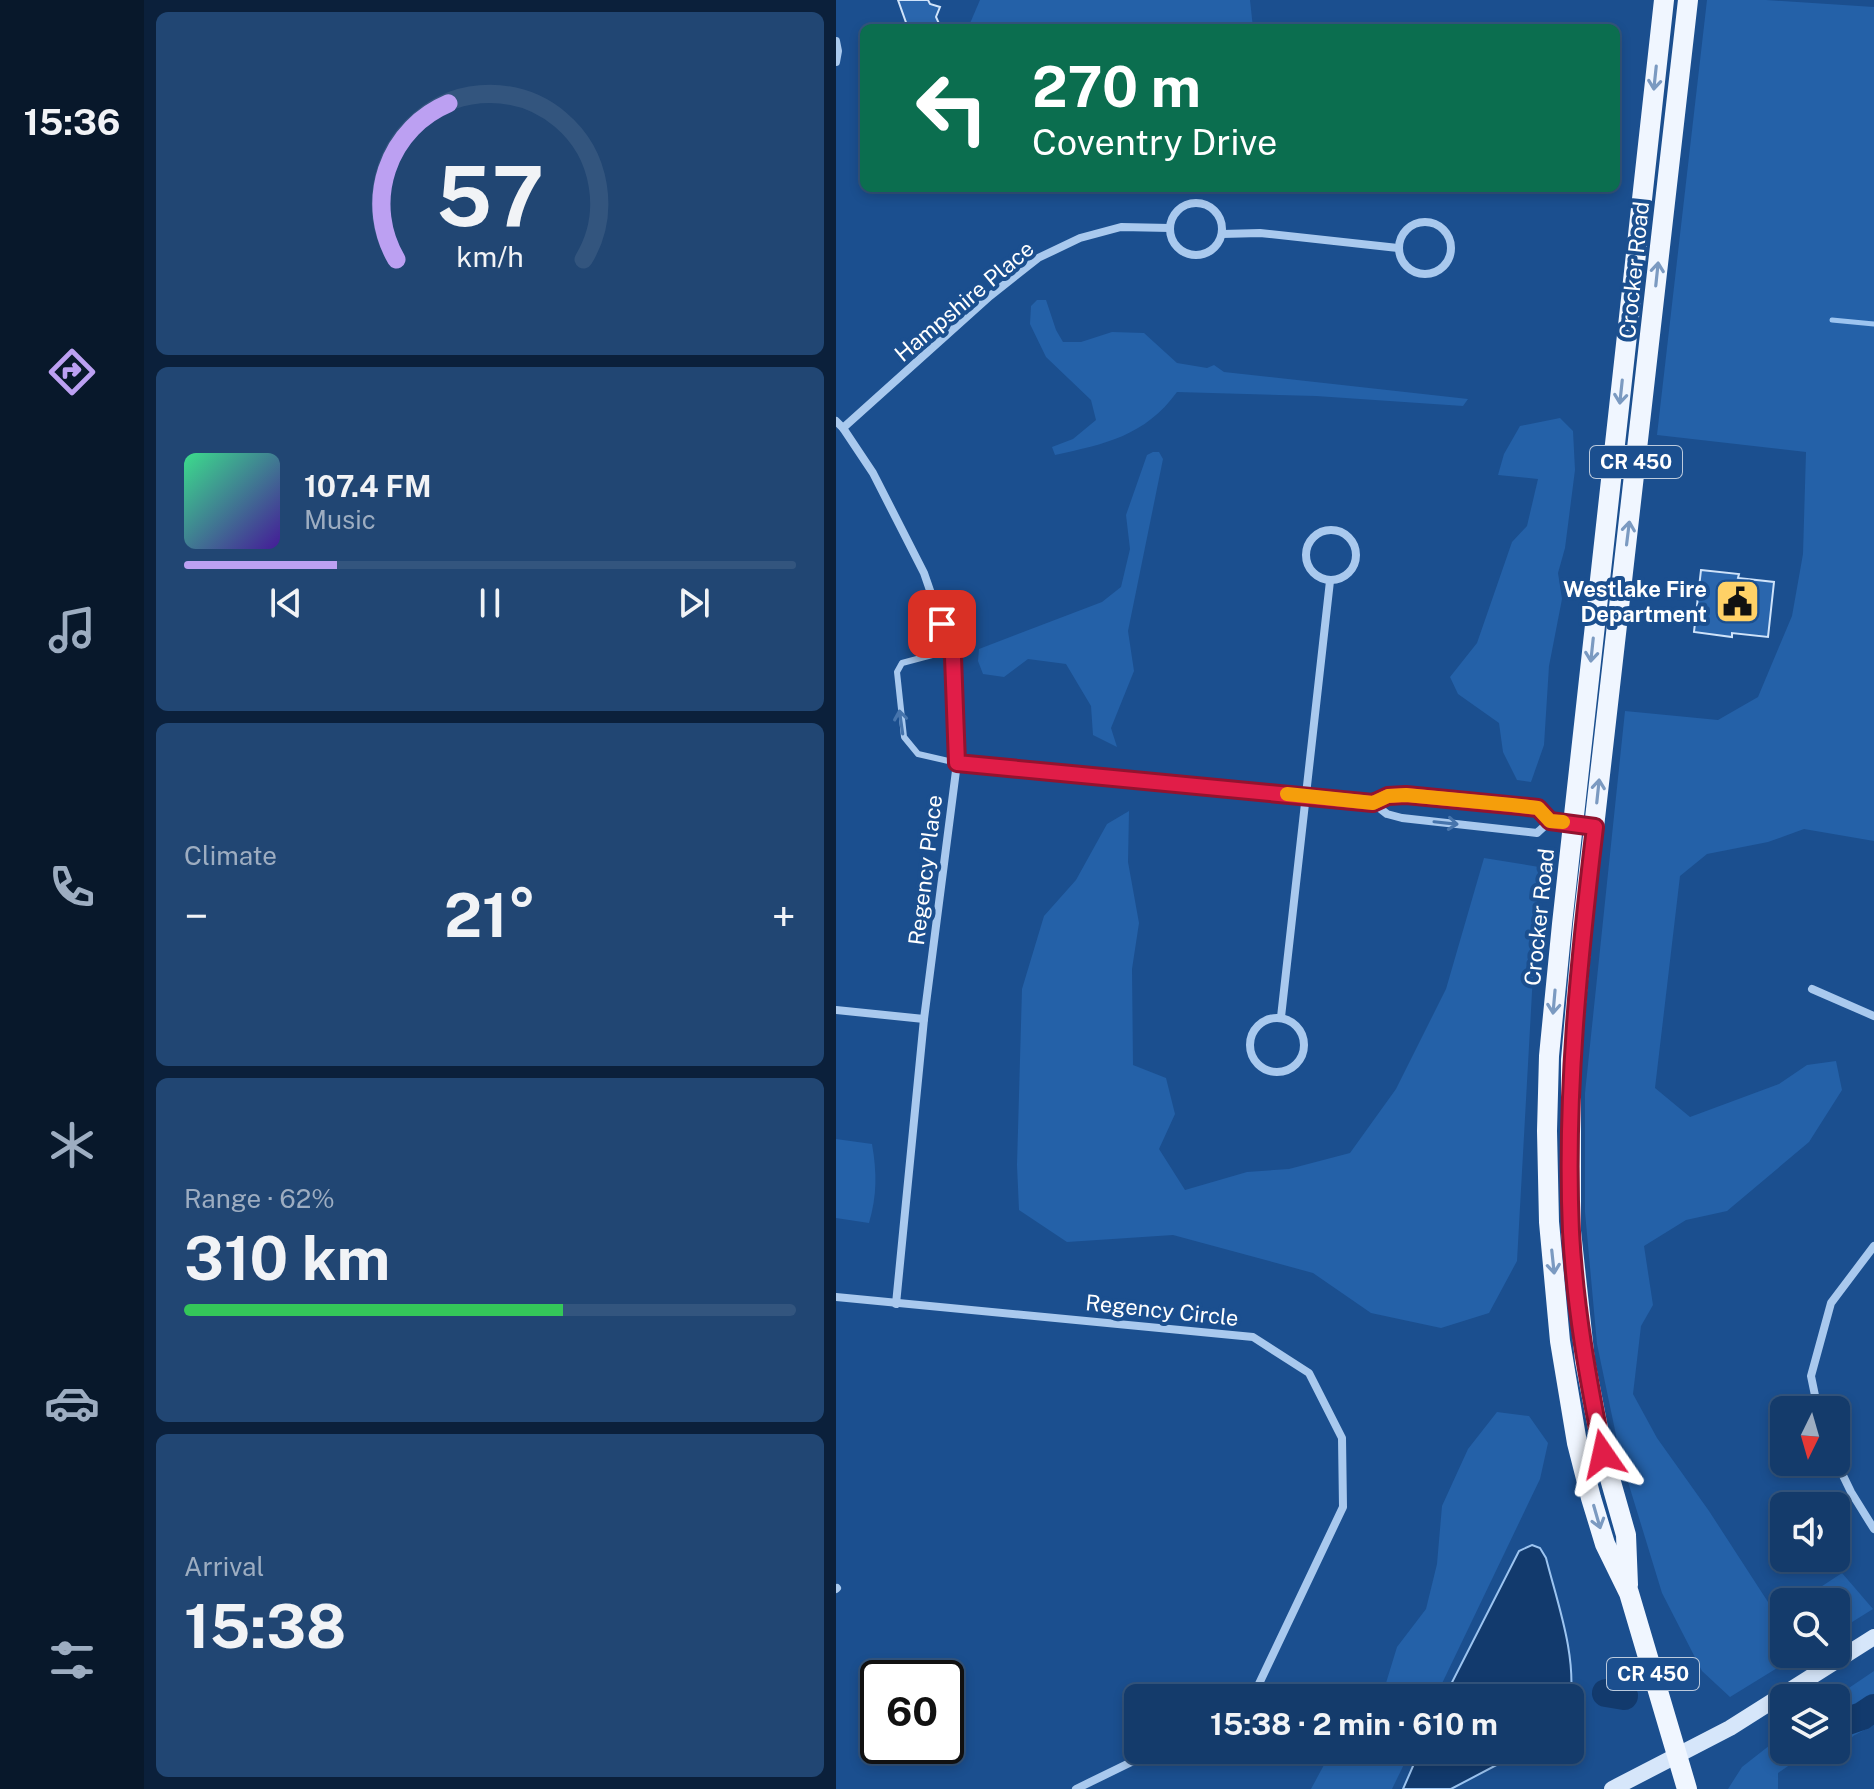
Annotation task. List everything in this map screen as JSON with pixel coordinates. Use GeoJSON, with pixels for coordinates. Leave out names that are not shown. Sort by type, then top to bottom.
{"type":"FeatureCollection","features":[{"type":"Feature","properties":{"kind":"main road","name":"Crocker Road"},"geometry":{"type":"LineString","coordinates":[[1664,0],[1562,924],[1547,1096],[1549,1222],[1559,1330],[1577,1443],[1605,1544],[1629,1593],[1687,1789]]}},
{"type":"Feature","properties":{"kind":"main road","name":"Crocker Road"},"geometry":{"type":"LineString","coordinates":[[1629,1593],[1626,1535],[1603,1454],[1585,1361],[1571,1231],[1571,1060],[1688,0]]}},
{"type":"Feature","properties":{"kind":"street"},"geometry":{"type":"LineString","coordinates":[[836,41],[836,62]]}},
{"type":"Feature","properties":{"kind":"street"},"geometry":{"type":"LineString","coordinates":[[1199,203],[1215,210],[1220,218],[1222,234],[1214,248],[1190,254],[1175,245],[1171,220],[1182,206],[1199,203]]}},
{"type":"Feature","properties":{"kind":"street"},"geometry":{"type":"LineString","coordinates":[[1428,222],[1443,230],[1451,245],[1448,261],[1436,272],[1428,274],[1419,274],[1404,265],[1398,248],[1404,232],[1411,226],[1428,222]]}},
{"type":"Feature","properties":{"kind":"street","name":"Hampshire Place"},"geometry":{"type":"LineString","coordinates":[[840,424],[1038,258],[1080,238],[1121,227],[1170,228]]}},
{"type":"Feature","properties":{"kind":"street"},"geometry":{"type":"LineString","coordinates":[[1222,234],[1260,233],[1398,248]]}},
{"type":"Feature","properties":{"kind":"street","name":"Regency Place"},"geometry":{"type":"LineString","coordinates":[[840,424],[873,473],[924,573],[953,657],[957,763],[924,1019],[896,1304]]}},
{"type":"Feature","properties":{"kind":"street"},"geometry":{"type":"LineString","coordinates":[[1331,530],[1347,535],[1357,556],[1351,571],[1338,580],[1330,581],[1314,574],[1306,559],[1309,542],[1323,531],[1331,530]]}},
{"type":"Feature","properties":{"kind":"street"},"geometry":{"type":"LineString","coordinates":[[1281,1017],[1330,581]]}},
{"type":"Feature","properties":{"kind":"street"},"geometry":{"type":"LineString","coordinates":[[957,763],[1373,803],[1388,796],[1406,795],[1538,808],[1550,821],[1595,827]]}},
{"type":"Feature","properties":{"kind":"street"},"geometry":{"type":"LineString","coordinates":[[1373,803],[1387,814],[1402,818],[1537,833],[1550,821]]}},
{"type":"Feature","properties":{"kind":"street"},"geometry":{"type":"LineString","coordinates":[[1812,989],[1874,1016]]}},
{"type":"Feature","properties":{"kind":"street"},"geometry":{"type":"LineString","coordinates":[[836,1010],[924,1019]]}},
{"type":"Feature","properties":{"kind":"street"},"geometry":{"type":"LineString","coordinates":[[1281,1017],[1297,1025],[1305,1041],[1304,1051],[1294,1066],[1277,1072],[1268,1070],[1255,1059],[1250,1043],[1252,1034],[1263,1022],[1281,1017]]}},
{"type":"Feature","properties":{"kind":"street"},"geometry":{"type":"LineString","coordinates":[[1815,1396],[1811,1376],[1831,1303],[1874,1246]]}},
{"type":"Feature","properties":{"kind":"street","name":"Regency Circle"},"geometry":{"type":"LineString","coordinates":[[836,1297],[1253,1337],[1309,1373],[1342,1438],[1343,1507],[1259,1684]]}},
{"type":"Feature","properties":{"kind":"street"},"geometry":{"type":"LineString","coordinates":[[1843,1476],[1874,1529]]}},
{"type":"Feature","properties":{"kind":"street"},"geometry":{"type":"LineString","coordinates":[[1612,1789],[1730,1728],[1874,1637]]}},
{"type":"Feature","properties":{"kind":"street"},"geometry":{"type":"LineString","coordinates":[[1076,1789],[1127,1764]]}},
{"type":"Feature","properties":{"kind":"lane"},"geometry":{"type":"LineString","coordinates":[[951,650],[902,663],[897,672],[904,737],[918,754],[957,763]]}},
{"type":"Feature","properties":{"kind":"shaded area"},"geometry":{"type":"Polygon","coordinates":[[[980,0],[1250,0],[1253,24],[970,24],[980,0]]]}},
{"type":"Feature","properties":{"kind":"shaded area"},"geometry":{"type":"Polygon","coordinates":[[[1707,0],[1766,0],[1874,7],[1874,841],[1804,829],[1768,842],[1707,854],[1680,876],[1655,1088],[1690,1117],[1779,1084],[1807,1065],[1836,1061],[1842,1090],[1809,1142],[1727,1211],[1686,1220],[1644,1246],[1653,1305],[1641,1326],[1633,1394],[1657,1438],[1770,1602],[1770,1668],[1777,1668],[1730,1697],[1702,1671],[1662,1593],[1621,1459],[1597,1344],[1585,1212],[1585,1093],[1625,711],[1718,720],[1758,697],[1792,616],[1803,554],[1806,452],[1657,435],[1707,0]]]}},
{"type":"Feature","properties":{"kind":"shaded area"},"geometry":{"type":"Polygon","coordinates":[[[1037,300],[1046,300],[1063,342],[1081,342],[1112,332],[1144,333],[1177,363],[1207,368],[1214,365],[1224,372],[1468,399],[1463,406],[1316,396],[1177,392],[1151,419],[1123,436],[1055,455],[1052,447],[1073,439],[1096,420],[1091,400],[1046,357],[1030,324],[1031,306],[1037,300]]]}},
{"type":"Feature","properties":{"kind":"shaded area"},"geometry":{"type":"Polygon","coordinates":[[[1560,418],[1573,431],[1575,470],[1565,548],[1558,573],[1562,599],[1549,666],[1544,745],[1531,782],[1517,780],[1503,752],[1499,723],[1458,694],[1450,677],[1477,643],[1512,542],[1527,526],[1538,479],[1498,475],[1504,454],[1520,426],[1560,418]]]}},
{"type":"Feature","properties":{"kind":"shaded area"},"geometry":{"type":"Polygon","coordinates":[[[1159,452],[1163,459],[1128,631],[1134,671],[1111,728],[1117,747],[1093,735],[1091,706],[1066,664],[1028,659],[1004,677],[983,674],[978,661],[979,649],[1102,602],[1121,587],[1130,549],[1126,515],[1147,455],[1159,452]]]}},
{"type":"Feature","properties":{"kind":"shaded area"},"geometry":{"type":"Polygon","coordinates":[[[1129,811],[1128,862],[1139,923],[1132,969],[1133,1065],[1166,1078],[1175,1114],[1159,1149],[1185,1190],[1247,1172],[1289,1169],[1350,1153],[1396,1089],[1446,989],[1484,858],[1539,867],[1517,1261],[1489,1313],[1441,1328],[1371,1313],[1313,1273],[1173,1235],[1067,1242],[1019,1210],[1017,1165],[1022,989],[1044,916],[1076,880],[1107,824],[1129,811]]]}},
{"type":"Feature","properties":{"kind":"shaded area"},"geometry":{"type":"Polygon","coordinates":[[[836,1139],[872,1144],[875,1184],[869,1223],[836,1218],[836,1139]]]}},
{"type":"Feature","properties":{"kind":"shaded area"},"geometry":{"type":"Polygon","coordinates":[[[1497,1412],[1529,1416],[1548,1443],[1540,1479],[1442,1684],[1385,1684],[1397,1647],[1426,1609],[1437,1564],[1442,1506],[1468,1449],[1497,1412]]]}},
{"type":"Feature","properties":{"kind":"shaded area"},"geometry":{"type":"Polygon","coordinates":[[[1532,1545],[1540,1548],[1546,1558],[1569,1649],[1571,1684],[1451,1684],[1519,1551],[1532,1545]]]}},
{"type":"Feature","properties":{"kind":"shaded area"},"geometry":{"type":"Polygon","coordinates":[[[1842,1573],[1873,1609],[1850,1623],[1850,1588],[1819,1588],[1842,1573]]]}},
{"type":"Feature","properties":{"kind":"shaded area"},"geometry":{"type":"Polygon","coordinates":[[[1874,1671],[1874,1725],[1850,1740],[1850,1687],[1874,1671]]]}},
{"type":"Feature","properties":{"kind":"shaded area"},"geometry":{"type":"Polygon","coordinates":[[[1770,1745],[1770,1764],[1791,1764],[1778,1773],[1778,1789],[1728,1789],[1742,1767],[1770,1745]]]}},
{"type":"Feature","properties":{"kind":"shaded area"},"geometry":{"type":"Polygon","coordinates":[[[1324,1764],[1404,1764],[1392,1789],[1311,1789],[1324,1764]]]}},
{"type":"Feature","properties":{"kind":"shaded area"},"geometry":{"type":"Polygon","coordinates":[[[1414,1764],[1498,1764],[1451,1789],[1403,1789],[1414,1764]]]}},
{"type":"Feature","properties":{"kind":"building"},"geometry":{"type":"Polygon","coordinates":[[[898,0],[928,0],[930,4],[940,7],[936,17],[939,24],[907,24],[898,0]]]}},
{"type":"Feature","properties":{"kind":"building"},"geometry":{"type":"Polygon","coordinates":[[[1701,570],[1774,582],[1768,637],[1732,633],[1732,637],[1694,632],[1701,570]]]}},
{"type":"Feature","properties":{"kind":"waterway"},"geometry":{"type":"LineString","coordinates":[[1832,320],[1874,324]]}},
{"type":"Feature","properties":{"kind":"waterway"},"geometry":{"type":"LineString","coordinates":[[1606,1693],[1624,1696]]}},
{"type":"Feature","properties":{"kind":"waterway"},"geometry":{"type":"LineString","coordinates":[[1850,1720],[1874,1708]]}},
{"type":"Feature","properties":{"kind":"slow traffic"},"geometry":{"type":"LineString","coordinates":[[1287,794],[1373,803],[1388,796],[1406,795],[1512,805],[1538,808],[1550,821],[1563,822]]}},
{"type":"Feature","properties":{"kind":"place","name":"Westlake Fire Department"},"geometry":{"type":"Point","coordinates":[1738,602]}},
{"type":"Feature","properties":{"kind":"route"},"geometry":{"type":"LineString","coordinates":[[942,624],[953,657],[957,763],[1373,803],[1388,796],[1406,795],[1538,808],[1550,821],[1595,827],[1571,1060],[1571,1231],[1580,1331],[1603,1454]]}}]}
